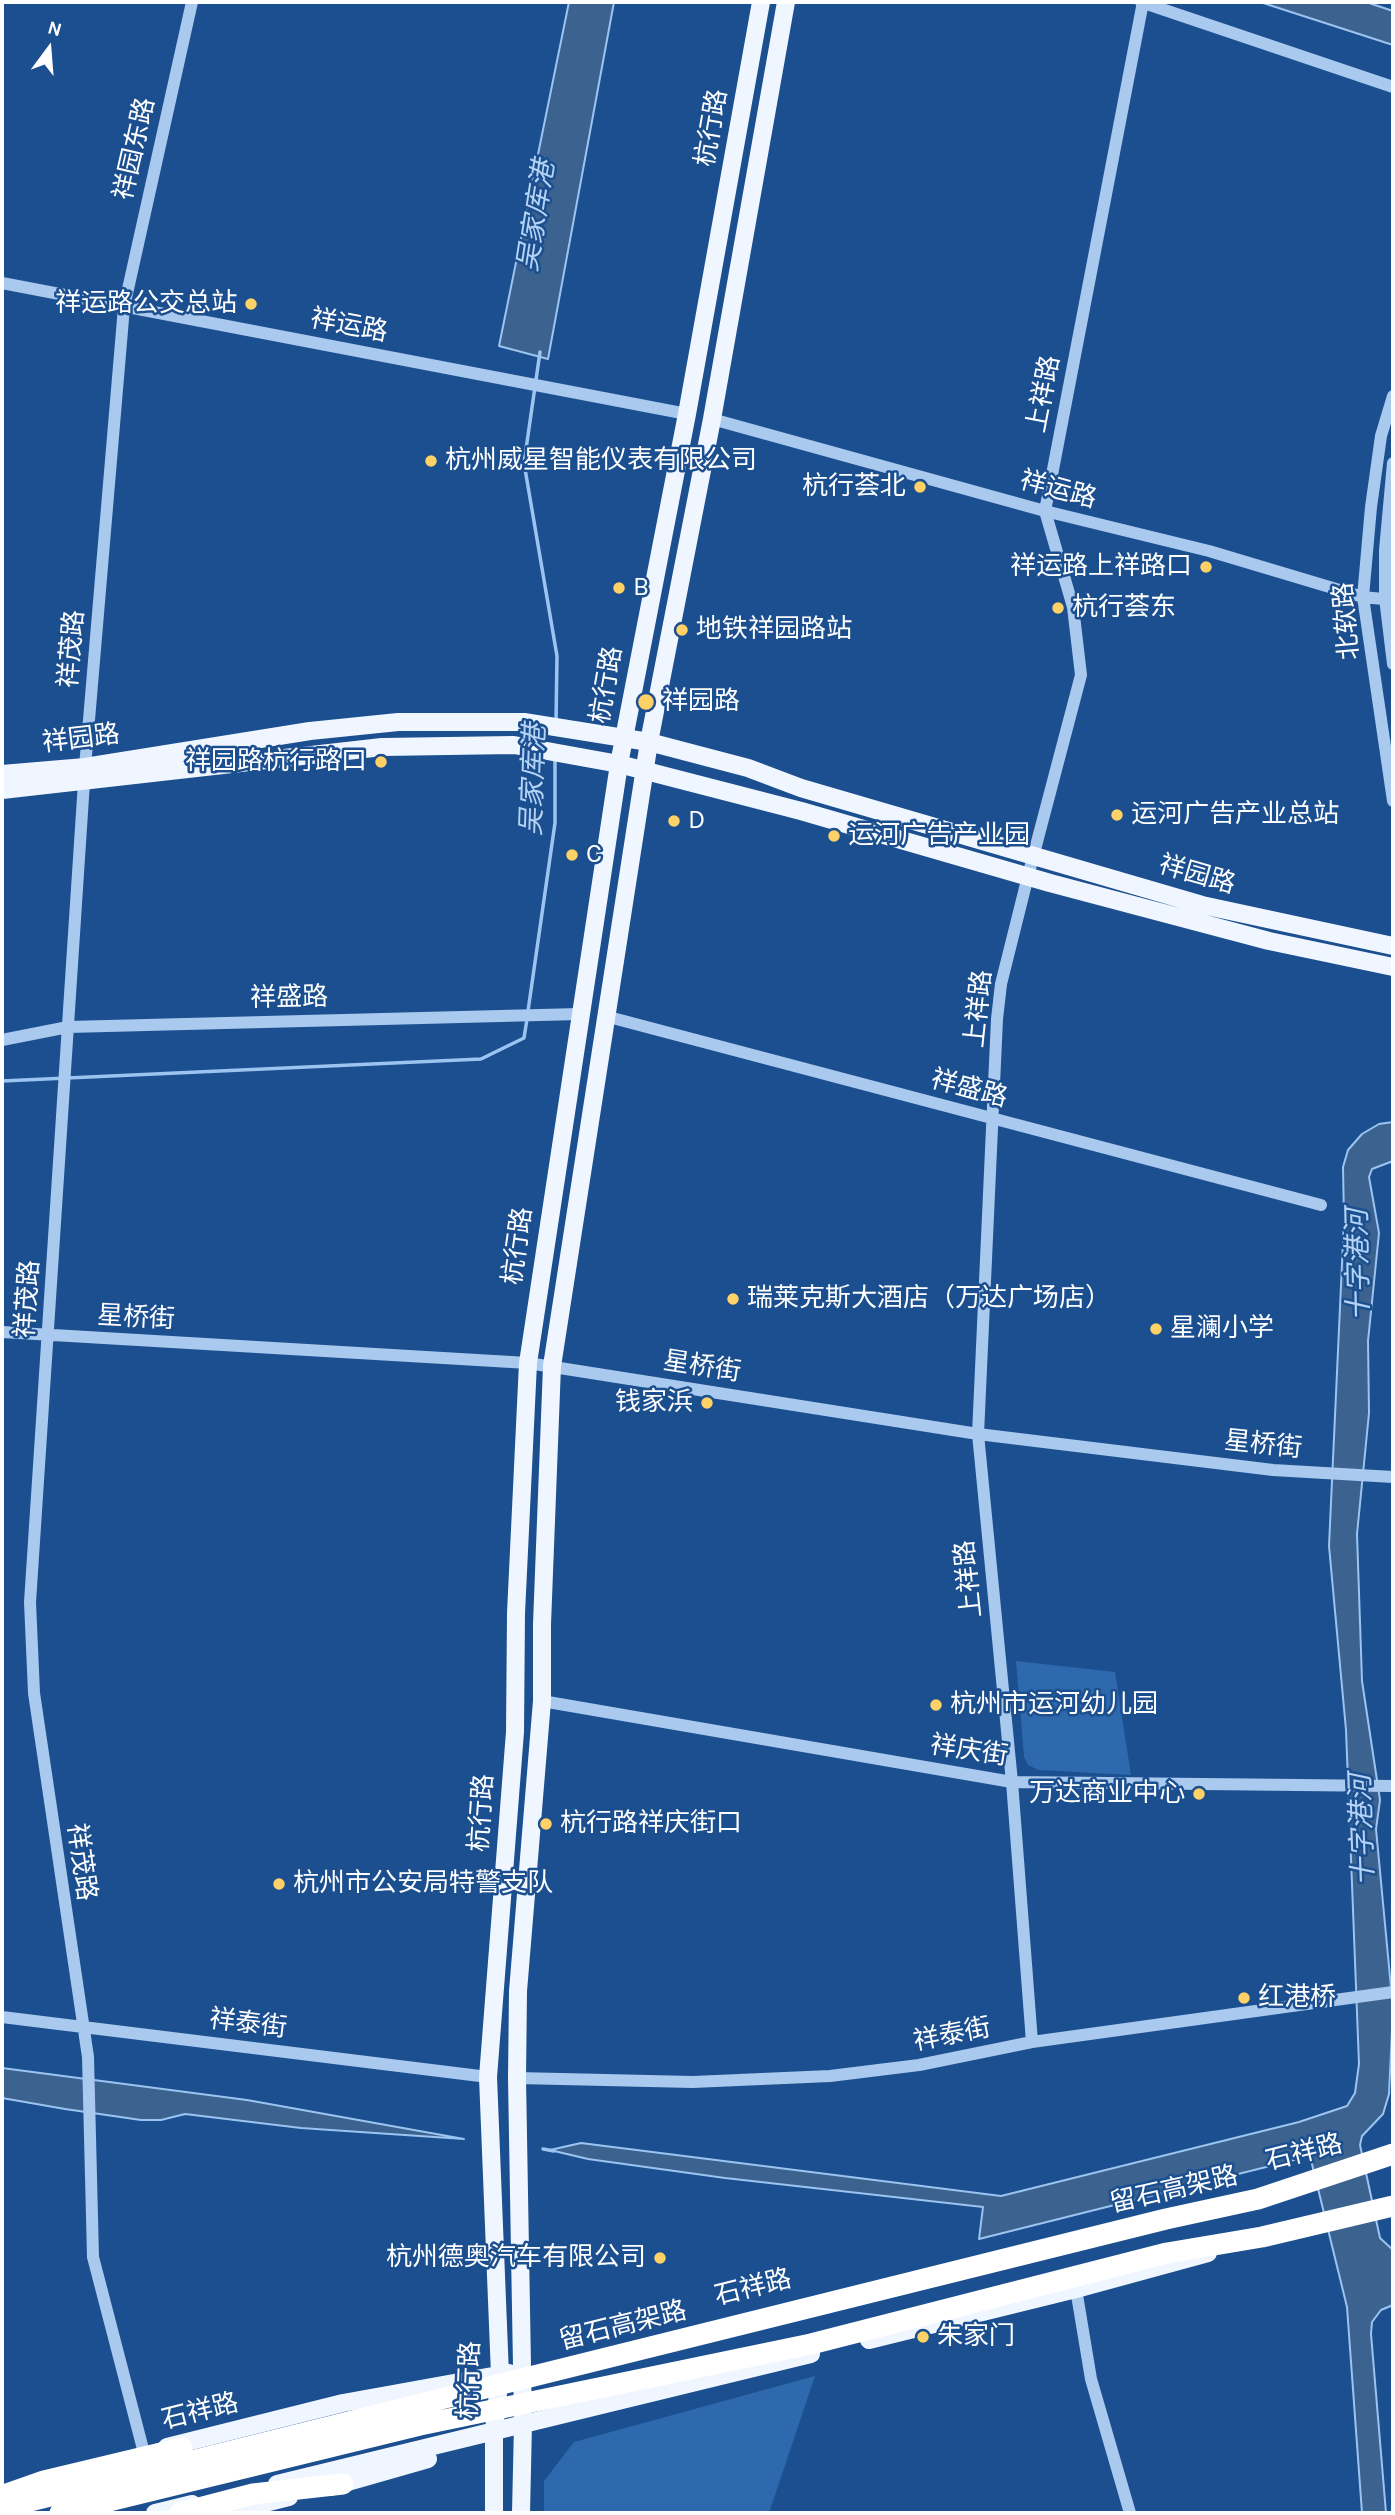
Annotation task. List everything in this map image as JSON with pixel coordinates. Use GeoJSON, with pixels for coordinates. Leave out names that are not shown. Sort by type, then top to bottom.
{"type":"FeatureCollection","features":[{"type":"Feature","properties":{"kind":"highway","name":"留石高架路"},"geometry":{"type":"LineString","coordinates":[[2,2508],[1166,2219],[1258,2199],[1388,2161]]}},
{"type":"Feature","properties":{"kind":"highway","name":"留石高架路"},"geometry":{"type":"LineString","coordinates":[[60,2513],[420,2425],[811,2344],[1167,2253],[1262,2237],[1390,2201]]}},
{"type":"Feature","properties":{"kind":"highway"},"geometry":{"type":"LineString","coordinates":[[2,2496],[44,2481],[300,2421]]}},
{"type":"Feature","properties":{"kind":"highway"},"geometry":{"type":"LineString","coordinates":[[180,2513],[253,2494],[295,2489],[339,2477]]}},
{"type":"Feature","properties":{"kind":"main road","name":"杭行路"},"geometry":{"type":"LineString","coordinates":[[494,2513],[494,2430],[500,2375],[488,2077],[514,1732],[516,1613],[528,1363],[619,764],[687,414],[761,2]]}},
{"type":"Feature","properties":{"kind":"main road","name":"杭行路"},"geometry":{"type":"LineString","coordinates":[[521,2513],[523,2424],[520,2372],[518,1991],[542,1701],[542,1624],[552,1366],[644,771],[712,419],[786,2]]}},
{"type":"Feature","properties":{"kind":"main road","name":"祥园路"},"geometry":{"type":"LineString","coordinates":[[2,790],[296,733],[398,722],[524,722],[649,742],[748,768],[802,788],[1202,905],[1393,946]]}},
{"type":"Feature","properties":{"kind":"main road","name":"祥园路"},"geometry":{"type":"LineString","coordinates":[[2,774],[84,775],[382,747],[514,746],[619,764],[802,811],[1269,941],[1393,967]]}},
{"type":"Feature","properties":{"kind":"main road","name":"石祥路"},"geometry":{"type":"LineString","coordinates":[[2,2490],[343,2403],[520,2372],[1388,2161]]}},
{"type":"Feature","properties":{"kind":"main road"},"geometry":{"type":"LineString","coordinates":[[155,2513],[339,2477],[458,2449],[494,2430],[1076,2289],[1185,2261],[1263,2233],[1390,2201]]}},
{"type":"Feature","properties":{"kind":"main road"},"geometry":{"type":"LineString","coordinates":[[300,2421],[395,2400],[411,2390]]}},
{"type":"Feature","properties":{"kind":"main road"},"geometry":{"type":"LineString","coordinates":[[225,2513],[339,2477]]}},
{"type":"Feature","properties":{"kind":"street","name":"祥园东路"},"geometry":{"type":"LineString","coordinates":[[124,307],[192,2]]}},
{"type":"Feature","properties":{"kind":"street"},"geometry":{"type":"LineString","coordinates":[[1142,2],[1393,87]]}},
{"type":"Feature","properties":{"kind":"street","name":"上祥路"},"geometry":{"type":"LineString","coordinates":[[1032,2042],[1012,1782],[978,1434],[992,1118],[1001,984],[1082,675],[1073,607],[1045,511],[1142,2]]}},
{"type":"Feature","properties":{"kind":"street","name":"祥运路"},"geometry":{"type":"LineString","coordinates":[[2,283],[687,414]]}},
{"type":"Feature","properties":{"kind":"street","name":"祥茂路"},"geometry":{"type":"LineString","coordinates":[[124,307],[84,775],[30,1643],[34,1693],[88,2057],[92,2243],[97,2280],[144,2453]]}},
{"type":"Feature","properties":{"kind":"street","name":"北软路"},"geometry":{"type":"LineString","coordinates":[[1393,396],[1381,436],[1363,597],[1393,802]]}},
{"type":"Feature","properties":{"kind":"street","name":"祥运路"},"geometry":{"type":"LineString","coordinates":[[712,419],[1045,511],[1209,551],[1363,597],[1389,599]]}},
{"type":"Feature","properties":{"kind":"street","name":"北软路"},"geometry":{"type":"LineString","coordinates":[[1393,463],[1385,550],[1393,664]]}},
{"type":"Feature","properties":{"kind":"street","name":"祥盛路"},"geometry":{"type":"LineString","coordinates":[[2,1040],[68,1027],[579,1014]]}},
{"type":"Feature","properties":{"kind":"street","name":"祥盛路"},"geometry":{"type":"LineString","coordinates":[[605,1016],[1321,1205]]}},
{"type":"Feature","properties":{"kind":"street","name":"星桥街"},"geometry":{"type":"LineString","coordinates":[[2,1332],[528,1363],[978,1434],[1273,1470],[1393,1477]]}},
{"type":"Feature","properties":{"kind":"street","name":"祥庆街"},"geometry":{"type":"LineString","coordinates":[[542,1701],[1012,1782],[1393,1786]]}},
{"type":"Feature","properties":{"kind":"street","name":"祥泰街"},"geometry":{"type":"LineString","coordinates":[[517,2078],[694,2082],[818,2077],[919,2065],[1032,2042],[1393,1992]]}},
{"type":"Feature","properties":{"kind":"street","name":"祥泰街"},"geometry":{"type":"LineString","coordinates":[[2,2017],[488,2077]]}},
{"type":"Feature","properties":{"kind":"street"},"geometry":{"type":"LineString","coordinates":[[1076,2289],[1091,2379],[1130,2513]]}},
{"type":"Feature","properties":{"kind":"shaded area"},"geometry":{"type":"Polygon","coordinates":[[[1016,1661],[1115,1672],[1131,1775],[1038,1770],[1028,1765],[1024,1757],[1016,1661]]]}},
{"type":"Feature","properties":{"kind":"shaded area"},"geometry":{"type":"Polygon","coordinates":[[[815,2376],[769,2513],[544,2513],[544,2481],[574,2442],[815,2376]]]}},
{"type":"Feature","properties":{"kind":"water"},"geometry":{"type":"Polygon","coordinates":[[[569,2],[614,2],[548,359],[499,346],[569,2]]]}},
{"type":"Feature","properties":{"kind":"water"},"geometry":{"type":"Polygon","coordinates":[[[1260,2],[1366,2],[1393,11],[1393,45],[1260,2]]]}},
{"type":"Feature","properties":{"kind":"water","name":"十字港河"},"geometry":{"type":"Polygon","coordinates":[[[1393,1122],[1393,1161],[1372,1169],[1369,1177],[1379,1233],[1368,1341],[1369,1413],[1357,1534],[1362,1681],[1380,1800],[1376,1829],[1393,2009],[1389,2094],[1383,2114],[1362,2136],[1360,2145],[1380,2238],[1393,2250],[1393,2305],[1381,2310],[1372,2322],[1371,2334],[1386,2513],[1362,2513],[1347,2307],[1310,2156],[979,2239],[983,2207],[725,2178],[588,2159],[550,2150],[581,2143],[1001,2196],[1299,2122],[1347,2106],[1355,2093],[1359,2064],[1346,1730],[1329,1546],[1344,1220],[1343,1167],[1348,1150],[1362,1134],[1379,1124],[1393,1122]]]}},
{"type":"Feature","properties":{"kind":"water"},"geometry":{"type":"Polygon","coordinates":[[[2,2068],[247,2100],[464,2139],[301,2128],[185,2114],[161,2120],[141,2120],[65,2109],[2,2098],[2,2068]]]}},
{"type":"Feature","properties":{"kind":"waterway","name":"吴家库港"},"geometry":{"type":"LineString","coordinates":[[540,352],[524,463],[557,656],[556,722]]}},
{"type":"Feature","properties":{"kind":"waterway","name":"吴家库港"},"geometry":{"type":"LineString","coordinates":[[528,1011],[555,823],[555,758]]}},
{"type":"Feature","properties":{"kind":"waterway","name":"吴家库港"},"geometry":{"type":"LineString","coordinates":[[2,1081],[481,1059],[524,1038],[527,1019]]}},
{"type":"Feature","properties":{"kind":"waterway"},"geometry":{"type":"LineString","coordinates":[[543,2149],[554,2151]]}},
{"type":"Feature","properties":{"kind":"place","name":"祥运路公交总站"},"geometry":{"type":"Point","coordinates":[251,304]}},
{"type":"Feature","properties":{"kind":"place","name":"杭州威星智能仪表有限公司"},"geometry":{"type":"Point","coordinates":[431,461]}},
{"type":"Feature","properties":{"kind":"place","name":"杭行荟北"},"geometry":{"type":"Point","coordinates":[920,487]}},
{"type":"Feature","properties":{"kind":"place","name":"祥运路上祥路口"},"geometry":{"type":"Point","coordinates":[1206,567]}},
{"type":"Feature","properties":{"kind":"place","name":"B"},"geometry":{"type":"Point","coordinates":[619,588]}},
{"type":"Feature","properties":{"kind":"place","name":"杭行荟东"},"geometry":{"type":"Point","coordinates":[1058,608]}},
{"type":"Feature","properties":{"kind":"place","name":"地铁祥园路站"},"geometry":{"type":"Point","coordinates":[682,630]}},
{"type":"Feature","properties":{"kind":"place","name":"祥园路"},"geometry":{"type":"Point","coordinates":[646,702]}},
{"type":"Feature","properties":{"kind":"place","name":"祥园路杭行路口"},"geometry":{"type":"Point","coordinates":[381,762]}},
{"type":"Feature","properties":{"kind":"place","name":"运河广告产业总站"},"geometry":{"type":"Point","coordinates":[1117,815]}},
{"type":"Feature","properties":{"kind":"place","name":"D"},"geometry":{"type":"Point","coordinates":[674,821]}},
{"type":"Feature","properties":{"kind":"place","name":"运河广告产业园"},"geometry":{"type":"Point","coordinates":[834,836]}},
{"type":"Feature","properties":{"kind":"place","name":"C"},"geometry":{"type":"Point","coordinates":[572,855]}},
{"type":"Feature","properties":{"kind":"place","name":"瑞莱克斯大酒店（万达广场店）"},"geometry":{"type":"Point","coordinates":[733,1299]}},
{"type":"Feature","properties":{"kind":"place","name":"星澜小学"},"geometry":{"type":"Point","coordinates":[1156,1329]}},
{"type":"Feature","properties":{"kind":"place","name":"钱家浜"},"geometry":{"type":"Point","coordinates":[707,1403]}},
{"type":"Feature","properties":{"kind":"place","name":"杭州市运河幼儿园"},"geometry":{"type":"Point","coordinates":[936,1705]}},
{"type":"Feature","properties":{"kind":"place","name":"万达商业中心"},"geometry":{"type":"Point","coordinates":[1199,1794]}},
{"type":"Feature","properties":{"kind":"place","name":"杭行路祥庆街口"},"geometry":{"type":"Point","coordinates":[546,1824]}},
{"type":"Feature","properties":{"kind":"place","name":"杭州市公安局特警支队"},"geometry":{"type":"Point","coordinates":[279,1884]}},
{"type":"Feature","properties":{"kind":"place","name":"红港桥"},"geometry":{"type":"Point","coordinates":[1244,1998]}},
{"type":"Feature","properties":{"kind":"place","name":"杭州德奥汽车有限公司"},"geometry":{"type":"Point","coordinates":[660,2258]}},
{"type":"Feature","properties":{"kind":"place","name":"朱家门"},"geometry":{"type":"Point","coordinates":[923,2337]}}]}
